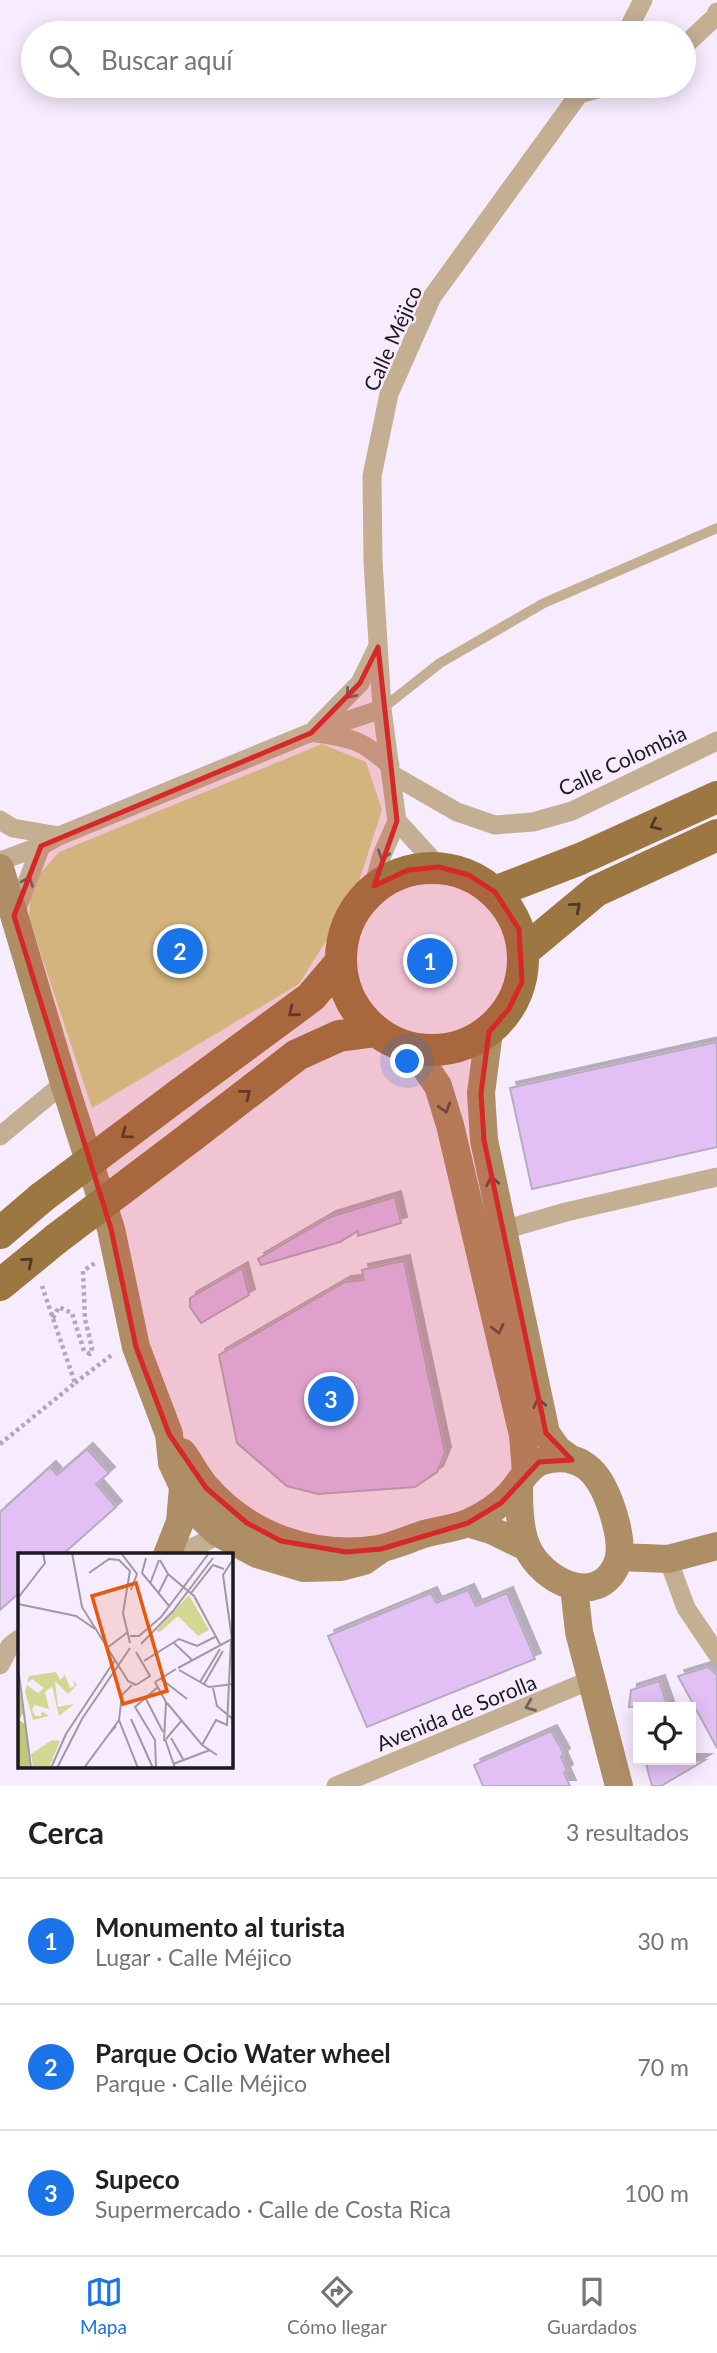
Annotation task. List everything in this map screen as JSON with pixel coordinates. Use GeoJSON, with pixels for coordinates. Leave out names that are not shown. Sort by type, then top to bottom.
{"type":"FeatureCollection","features":[{"type":"Feature","properties":{"kind":"main road"},"geometry":{"type":"LineString","coordinates":[[495,892],[580,859],[717,796]]}},
{"type":"Feature","properties":{"kind":"main road"},"geometry":{"type":"LineString","coordinates":[[524,951],[596,891],[717,835]]}},
{"type":"Feature","properties":{"kind":"main road"},"geometry":{"type":"LineString","coordinates":[[439,867],[469,875],[495,892],[509,909],[519,929],[524,951],[522,982],[509,1009],[489,1032],[465,1045],[439,1051],[412,1048],[393,1042],[376,1031],[358,1012],[345,989],[341,963],[344,933],[358,905],[380,883],[408,870],[439,867]]}},
{"type":"Feature","properties":{"kind":"main road"},"geometry":{"type":"LineString","coordinates":[[0,868],[113,1238],[134,1338],[169,1434],[172,1463],[192,1483],[206,1488],[230,1510],[261,1531],[281,1541],[307,1548],[346,1552],[381,1549],[468,1523],[501,1503],[538,1462],[572,1460]]}},
{"type":"Feature","properties":{"kind":"main road"},"geometry":{"type":"LineString","coordinates":[[0,1233],[41,1198],[311,997],[341,963]]}},
{"type":"Feature","properties":{"kind":"main road"},"geometry":{"type":"LineString","coordinates":[[0,1285],[44,1248],[297,1055],[339,1036],[376,1031]]}},
{"type":"Feature","properties":{"kind":"main road"},"geometry":{"type":"LineString","coordinates":[[468,1523],[491,1530],[526,1547],[548,1575],[574,1587],[582,1588],[608,1579],[618,1563],[619,1532],[608,1495],[588,1466],[572,1460],[558,1450],[545,1433],[484,1140],[481,1093],[489,1032]]}},
{"type":"Feature","properties":{"kind":"main road"},"geometry":{"type":"LineString","coordinates":[[412,1048],[438,1086],[450,1125],[523,1435],[519,1502],[526,1547]]}},
{"type":"Feature","properties":{"kind":"main road"},"geometry":{"type":"LineString","coordinates":[[192,1483],[194,1510],[218,1533],[257,1554],[304,1568],[341,1567],[364,1562],[381,1549]]}},
{"type":"Feature","properties":{"kind":"main road"},"geometry":{"type":"LineString","coordinates":[[168,1553],[192,1483]]}},
{"type":"Feature","properties":{"kind":"main road"},"geometry":{"type":"LineString","coordinates":[[218,1533],[227,1527],[238,1527],[276,1548],[299,1555],[326,1550]]}},
{"type":"Feature","properties":{"kind":"main road"},"geometry":{"type":"LineString","coordinates":[[619,1557],[667,1559],[717,1546]]}},
{"type":"Feature","properties":{"kind":"main road"},"geometry":{"type":"LineString","coordinates":[[233,1559],[276,1559]]}},
{"type":"Feature","properties":{"kind":"main road"},"geometry":{"type":"LineString","coordinates":[[574,1587],[579,1632],[619,1786]]}},
{"type":"Feature","properties":{"kind":"street"},"geometry":{"type":"LineString","coordinates":[[632,21],[643,0]]}},
{"type":"Feature","properties":{"kind":"street"},"geometry":{"type":"LineString","coordinates":[[696,35],[717,12]]}},
{"type":"Feature","properties":{"kind":"street","name":"Calle Méjico"},"geometry":{"type":"LineString","coordinates":[[397,821],[382,709],[373,561],[372,476],[389,394],[432,297],[576,98]]}},
{"type":"Feature","properties":{"kind":"street"},"geometry":{"type":"LineString","coordinates":[[312,733],[360,682],[378,647]]}},
{"type":"Feature","properties":{"kind":"street"},"geometry":{"type":"LineString","coordinates":[[0,861],[312,733],[382,709]]}},
{"type":"Feature","properties":{"kind":"street","name":"Calle Colombia"},"geometry":{"type":"LineString","coordinates":[[312,733],[352,739],[368,746],[390,769],[457,812],[495,825],[533,822],[572,811],[717,741]]}},
{"type":"Feature","properties":{"kind":"street"},"geometry":{"type":"LineString","coordinates":[[0,820],[13,828],[59,836]]}},
{"type":"Feature","properties":{"kind":"street"},"geometry":{"type":"LineString","coordinates":[[372,891],[382,855],[397,821],[439,867]]}},
{"type":"Feature","properties":{"kind":"street"},"geometry":{"type":"LineString","coordinates":[[14,916],[41,846]]}},
{"type":"Feature","properties":{"kind":"street"},"geometry":{"type":"LineString","coordinates":[[0,1136],[64,1083]]}},
{"type":"Feature","properties":{"kind":"street"},"geometry":{"type":"LineString","coordinates":[[503,1230],[566,1212],[717,1177]]}},
{"type":"Feature","properties":{"kind":"street"},"geometry":{"type":"LineString","coordinates":[[180,1553],[218,1533]]}},
{"type":"Feature","properties":{"kind":"street"},"geometry":{"type":"LineString","coordinates":[[667,1559],[686,1608],[717,1654]]}},
{"type":"Feature","properties":{"kind":"street"},"geometry":{"type":"LineString","coordinates":[[0,1665],[9,1646],[18,1640]]}},
{"type":"Feature","properties":{"kind":"street","name":"Avenida de Sorolla"},"geometry":{"type":"LineString","coordinates":[[337,1786],[360,1781],[593,1679]]}},
{"type":"Feature","properties":{"kind":"lane"},"geometry":{"type":"LineString","coordinates":[[382,709],[440,663],[544,603],[717,528]]}},
{"type":"Feature","properties":{"kind":"path"},"geometry":{"type":"LineString","coordinates":[[52,1318],[59,1307],[72,1313],[83,1351],[90,1354],[92,1348],[85,1318],[83,1272],[113,1238]]}},
{"type":"Feature","properties":{"kind":"path"},"geometry":{"type":"LineString","coordinates":[[44,1248],[52,1318],[75,1383]]}},
{"type":"Feature","properties":{"kind":"path"},"geometry":{"type":"LineString","coordinates":[[0,1444],[134,1338]]}},
{"type":"Feature","properties":{"kind":"highlighted area"},"geometry":{"type":"Polygon","coordinates":[[[378,647],[397,821],[374,886],[408,870],[439,867],[469,875],[495,892],[519,929],[522,982],[509,1009],[489,1032],[481,1093],[484,1140],[546,1433],[572,1460],[539,1462],[501,1503],[468,1523],[381,1549],[346,1552],[281,1541],[247,1523],[206,1488],[169,1434],[136,1347],[111,1229],[14,916],[41,846],[311,733],[360,683],[378,647]]]}},
{"type":"Feature","properties":{"kind":"green space"},"geometry":{"type":"Polygon","coordinates":[[[322,744],[366,762],[382,810],[355,894],[299,984],[92,1108],[29,918],[31,884],[59,852],[322,744]]]}},
{"type":"Feature","properties":{"kind":"building"},"geometry":{"type":"Polygon","coordinates":[[[717,1042],[717,1147],[532,1189],[510,1088],[717,1042]]]}},
{"type":"Feature","properties":{"kind":"building"},"geometry":{"type":"Polygon","coordinates":[[[395,1197],[401,1223],[358,1236],[358,1231],[340,1242],[261,1265],[258,1259],[330,1217],[395,1197]]]}},
{"type":"Feature","properties":{"kind":"building"},"geometry":{"type":"Polygon","coordinates":[[[404,1261],[445,1453],[437,1472],[415,1487],[318,1494],[287,1486],[237,1443],[219,1355],[345,1282],[364,1280],[362,1270],[404,1261]]]}},
{"type":"Feature","properties":{"kind":"building"},"geometry":{"type":"Polygon","coordinates":[[[242,1268],[249,1295],[201,1323],[190,1307],[190,1298],[242,1268]]]}},
{"type":"Feature","properties":{"kind":"building"},"geometry":{"type":"Polygon","coordinates":[[[87,1449],[109,1473],[96,1484],[116,1507],[64,1553],[18,1553],[18,1594],[0,1610],[0,1512],[50,1467],[57,1475],[87,1449]]]}},
{"type":"Feature","properties":{"kind":"building"},"geometry":{"type":"Polygon","coordinates":[[[468,1590],[476,1606],[507,1593],[535,1659],[367,1727],[328,1636],[431,1593],[436,1603],[468,1590]]]}},
{"type":"Feature","properties":{"kind":"building"},"geometry":{"type":"Polygon","coordinates":[[[708,1667],[717,1675],[717,1748],[696,1709],[696,1702],[692,1702],[678,1676],[708,1667]]]}},
{"type":"Feature","properties":{"kind":"building"},"geometry":{"type":"Polygon","coordinates":[[[659,1681],[666,1702],[633,1702],[633,1707],[629,1707],[631,1690],[659,1681]]]}},
{"type":"Feature","properties":{"kind":"building"},"geometry":{"type":"Polygon","coordinates":[[[551,1731],[564,1754],[561,1757],[567,1770],[564,1773],[570,1786],[483,1786],[474,1765],[551,1731]]]}},
{"type":"Feature","properties":{"kind":"building"},"geometry":{"type":"Polygon","coordinates":[[[696,1760],[705,1760],[661,1786],[652,1786],[646,1765],[696,1765],[696,1760]]]}},
{"type":"Feature","properties":{"kind":"place","name":"Parque Ocio Water wheel"},"geometry":{"type":"Point","coordinates":[180,951]}},
{"type":"Feature","properties":{"kind":"place","name":"Monumento al turista"},"geometry":{"type":"Point","coordinates":[430,961]}},
{"type":"Feature","properties":{"kind":"place","name":"Supeco"},"geometry":{"type":"Point","coordinates":[331,1399]}}]}
